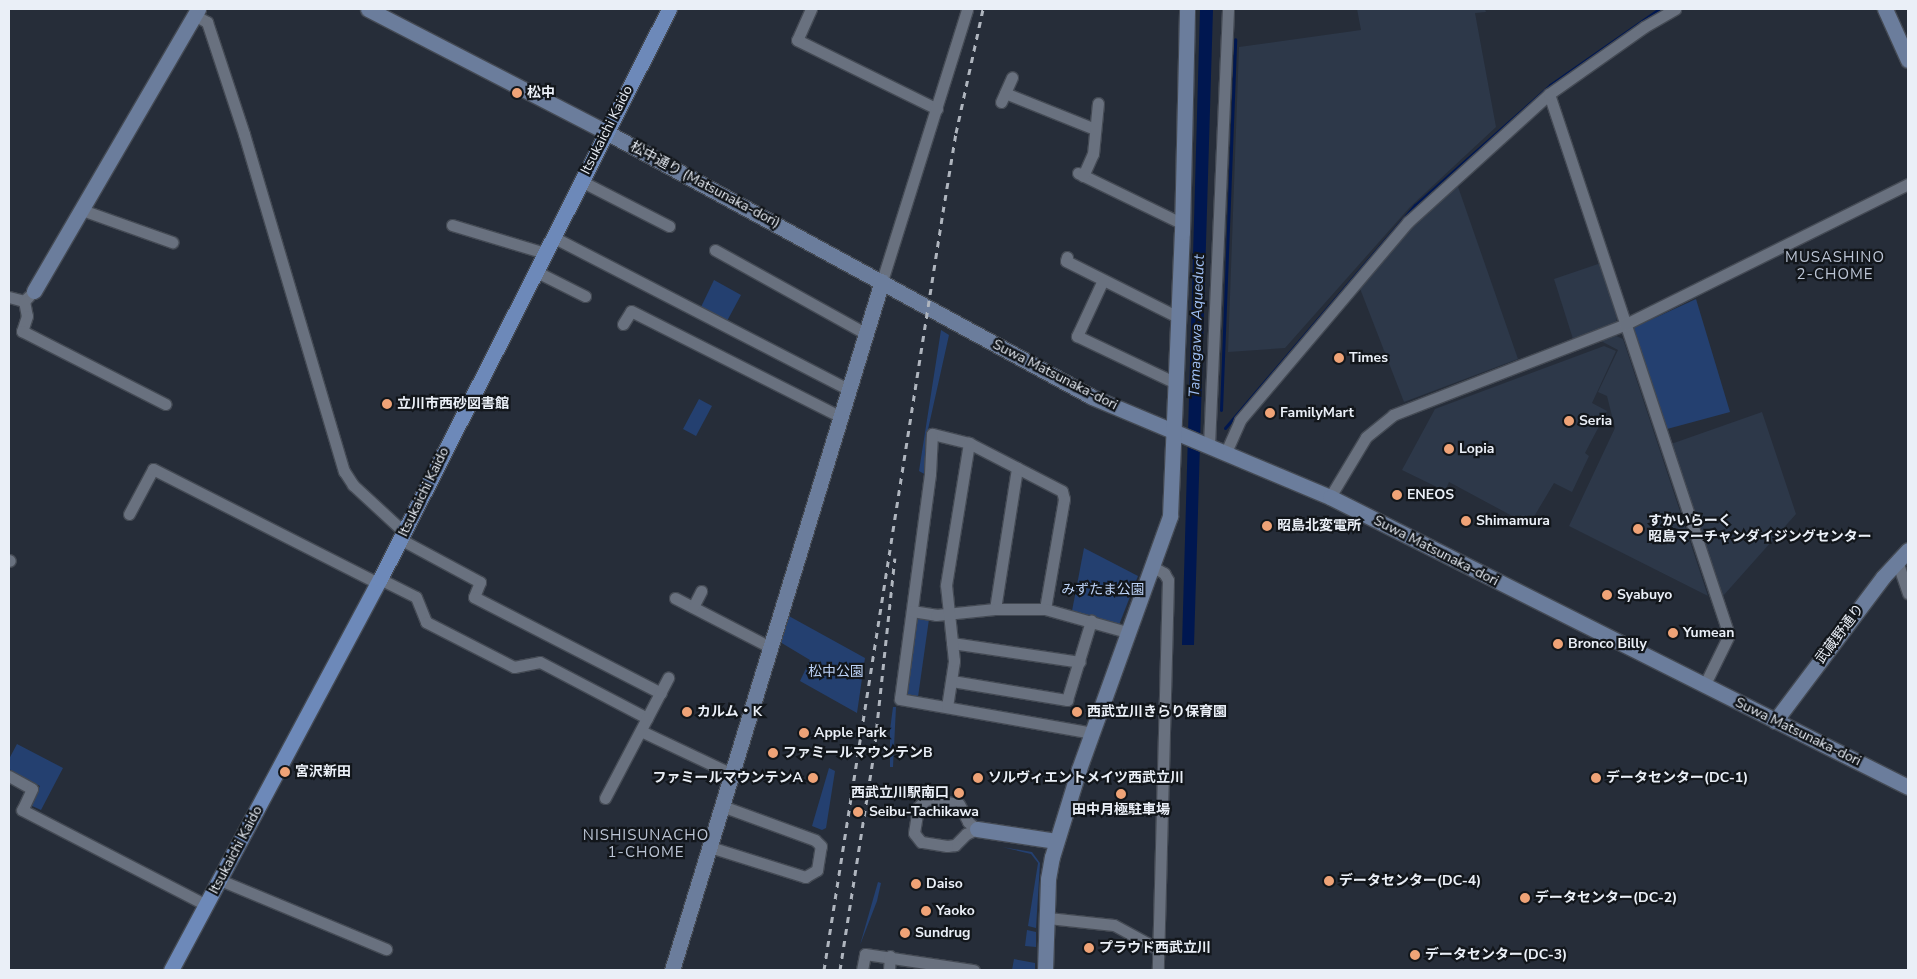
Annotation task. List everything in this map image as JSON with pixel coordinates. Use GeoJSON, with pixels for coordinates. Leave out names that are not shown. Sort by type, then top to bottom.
{"type":"FeatureCollection","features":[{"type":"Feature","properties":{"kind":"main road","name":"Itsukaichi Kaido"},"geometry":{"type":"LineString","coordinates":[[171,970],[379,581],[669,9]]}},
{"type":"Feature","properties":{"kind":"street","name":"松中通り (Matsunaka-dori)"},"geometry":{"type":"LineString","coordinates":[[368,9],[606,132],[933,310]]}},
{"type":"Feature","properties":{"kind":"street"},"geometry":{"type":"LineString","coordinates":[[811,9],[797,40],[937,109]]}},
{"type":"Feature","properties":{"kind":"street"},"geometry":{"type":"LineString","coordinates":[[672,970],[865,333],[968,9]]}},
{"type":"Feature","properties":{"kind":"street"},"geometry":{"type":"LineString","coordinates":[[1045,970],[1048,879],[1056,841],[1170,516],[1180,434],[1176,383],[1183,224],[1187,9]]}},
{"type":"Feature","properties":{"kind":"street"},"geometry":{"type":"LineString","coordinates":[[1205,444],[1228,9]]}},
{"type":"Feature","properties":{"kind":"street"},"geometry":{"type":"LineString","coordinates":[[1226,452],[1240,420],[1408,222],[1550,94],[1642,23],[1675,9]]}},
{"type":"Feature","properties":{"kind":"street"},"geometry":{"type":"LineString","coordinates":[[1885,9],[1908,60]]}},
{"type":"Feature","properties":{"kind":"street"},"geometry":{"type":"LineString","coordinates":[[164,404],[22,331],[27,316],[29,296],[82,210],[196,12],[207,22],[244,134],[344,471],[353,485],[402,536],[480,582],[474,597],[661,693]]}},
{"type":"Feature","properties":{"kind":"street"},"geometry":{"type":"LineString","coordinates":[[1012,77],[1003,98],[1095,129]]}},
{"type":"Feature","properties":{"kind":"street"},"geometry":{"type":"LineString","coordinates":[[1550,94],[1624,325],[1729,635],[1704,686]]}},
{"type":"Feature","properties":{"kind":"street"},"geometry":{"type":"LineString","coordinates":[[1098,103],[1093,154],[1081,174],[1183,224]]}},
{"type":"Feature","properties":{"kind":"street"},"geometry":{"type":"LineString","coordinates":[[581,181],[669,226]]}},
{"type":"Feature","properties":{"kind":"street"},"geometry":{"type":"LineString","coordinates":[[1330,497],[1366,437],[1388,418],[1624,325],[1908,184]]}},
{"type":"Feature","properties":{"kind":"street"},"geometry":{"type":"LineString","coordinates":[[82,210],[172,242]]}},
{"type":"Feature","properties":{"kind":"street"},"geometry":{"type":"LineString","coordinates":[[452,225],[544,253]]}},
{"type":"Feature","properties":{"kind":"street"},"geometry":{"type":"LineString","coordinates":[[553,237],[849,390]]}},
{"type":"Feature","properties":{"kind":"street"},"geometry":{"type":"LineString","coordinates":[[721,256],[797,302],[865,333]]}},
{"type":"Feature","properties":{"kind":"street"},"geometry":{"type":"LineString","coordinates":[[1067,257],[1066,261],[1178,316]]}},
{"type":"Feature","properties":{"kind":"street"},"geometry":{"type":"LineString","coordinates":[[535,271],[585,296]]}},
{"type":"Feature","properties":{"kind":"street"},"geometry":{"type":"LineString","coordinates":[[1103,280],[1077,336],[1176,383]]}},
{"type":"Feature","properties":{"kind":"street"},"geometry":{"type":"LineString","coordinates":[[9,297],[29,296]]}},
{"type":"Feature","properties":{"kind":"street","name":"Suwa Matsunaka-dori"},"geometry":{"type":"LineString","coordinates":[[933,310],[1092,397],[1330,497],[1908,787]]}},
{"type":"Feature","properties":{"kind":"street"},"geometry":{"type":"LineString","coordinates":[[623,324],[631,311],[841,417]]}},
{"type":"Feature","properties":{"kind":"street"},"geometry":{"type":"LineString","coordinates":[[1045,609],[1064,495],[969,443],[932,434],[930,474],[900,699],[1094,733]]}},
{"type":"Feature","properties":{"kind":"street"},"geometry":{"type":"LineString","coordinates":[[947,707],[952,681],[952,643],[946,585],[969,443]]}},
{"type":"Feature","properties":{"kind":"street"},"geometry":{"type":"LineString","coordinates":[[995,608],[1017,468]]}},
{"type":"Feature","properties":{"kind":"street"},"geometry":{"type":"LineString","coordinates":[[129,514],[152,469],[379,581],[416,597],[426,622],[514,667],[540,662],[647,718]]}},
{"type":"Feature","properties":{"kind":"street","name":"武蔵野通り"},"geometry":{"type":"LineString","coordinates":[[1774,721],[1897,561],[1908,550]]}},
{"type":"Feature","properties":{"kind":"street"},"geometry":{"type":"LineString","coordinates":[[1897,561],[1908,593]]}},
{"type":"Feature","properties":{"kind":"street"},"geometry":{"type":"LineString","coordinates":[[1153,567],[1164,573],[1168,580],[1158,970]]}},
{"type":"Feature","properties":{"kind":"street"},"geometry":{"type":"LineString","coordinates":[[693,607],[701,591]]}},
{"type":"Feature","properties":{"kind":"street"},"geometry":{"type":"LineString","coordinates":[[675,598],[770,647]]}},
{"type":"Feature","properties":{"kind":"street"},"geometry":{"type":"LineString","coordinates":[[912,611],[949,614],[995,608],[1045,609],[1128,632]]}},
{"type":"Feature","properties":{"kind":"street"},"geometry":{"type":"LineString","coordinates":[[952,681],[1067,700],[1091,621]]}},
{"type":"Feature","properties":{"kind":"street"},"geometry":{"type":"LineString","coordinates":[[952,643],[1080,662]]}},
{"type":"Feature","properties":{"kind":"street"},"geometry":{"type":"LineString","coordinates":[[605,798],[668,678]]}},
{"type":"Feature","properties":{"kind":"street"},"geometry":{"type":"LineString","coordinates":[[641,731],[732,774]]}},
{"type":"Feature","properties":{"kind":"street"},"geometry":{"type":"LineString","coordinates":[[9,776],[32,789],[22,810],[206,905]]}},
{"type":"Feature","properties":{"kind":"street"},"geometry":{"type":"LineString","coordinates":[[927,799],[959,804],[970,828],[956,845],[947,846],[921,842],[914,833],[918,807],[927,799]]}},
{"type":"Feature","properties":{"kind":"street"},"geometry":{"type":"LineString","coordinates":[[710,847],[805,877],[817,870],[819,864],[820,846],[815,840],[722,806]]}},
{"type":"Feature","properties":{"kind":"street"},"geometry":{"type":"LineString","coordinates":[[970,828],[1056,841]]}},
{"type":"Feature","properties":{"kind":"street"},"geometry":{"type":"LineString","coordinates":[[220,880],[386,949]]}},
{"type":"Feature","properties":{"kind":"street"},"geometry":{"type":"LineString","coordinates":[[1048,918],[1114,925],[1158,949]]}},
{"type":"Feature","properties":{"kind":"street"},"geometry":{"type":"LineString","coordinates":[[862,970],[865,954],[890,956],[974,970]]}},
{"type":"Feature","properties":{"kind":"street"},"geometry":{"type":"LineString","coordinates":[[889,970],[890,956]]}},
{"type":"Feature","properties":{"kind":"shaded area"},"geometry":{"type":"Polygon","coordinates":[[[1357,9],[1485,9],[1486,12],[1475,13],[1496,127],[1410,207],[1285,348],[1228,352],[1239,47],[1361,30],[1357,9]]]}},
{"type":"Feature","properties":{"kind":"shaded area"},"geometry":{"type":"Polygon","coordinates":[[[1456,181],[1518,359],[1404,402],[1359,286],[1407,230],[1456,181]]]}},
{"type":"Feature","properties":{"kind":"shaded area"},"geometry":{"type":"Polygon","coordinates":[[[1601,263],[1618,314],[1616,322],[1573,339],[1554,279],[1601,263]]]}},
{"type":"Feature","properties":{"kind":"shaded area"},"geometry":{"type":"Polygon","coordinates":[[[1616,336],[1623,339],[1708,596],[1569,526],[1615,428],[1607,396],[1598,392],[1618,350],[1601,341],[1616,336]]]}},
{"type":"Feature","properties":{"kind":"shaded area"},"geometry":{"type":"Polygon","coordinates":[[[1604,346],[1616,351],[1592,403],[1607,411],[1585,453],[1589,456],[1572,492],[1554,483],[1529,525],[1449,482],[1445,491],[1402,470],[1435,409],[1604,346]]]}},
{"type":"Feature","properties":{"kind":"shaded area"},"geometry":{"type":"Polygon","coordinates":[[[1762,412],[1796,514],[1723,596],[1671,444],[1762,412]]]}},
{"type":"Feature","properties":{"kind":"green space"},"geometry":{"type":"Polygon","coordinates":[[[714,280],[741,295],[727,321],[701,307],[714,280]]]}},
{"type":"Feature","properties":{"kind":"green space"},"geometry":{"type":"Polygon","coordinates":[[[1696,299],[1730,412],[1667,429],[1633,328],[1696,299]]]}},
{"type":"Feature","properties":{"kind":"green space"},"geometry":{"type":"Polygon","coordinates":[[[941,330],[949,335],[927,434],[926,475],[919,471],[941,330]]]}},
{"type":"Feature","properties":{"kind":"green space"},"geometry":{"type":"Polygon","coordinates":[[[699,399],[712,406],[696,436],[683,429],[699,399]]]}},
{"type":"Feature","properties":{"kind":"green space","name":"みずたま公園"},"geometry":{"type":"Polygon","coordinates":[[[1084,548],[1138,576],[1119,625],[1072,611],[1084,548]]]}},
{"type":"Feature","properties":{"kind":"green space","name":"松中公園"},"geometry":{"type":"Polygon","coordinates":[[[787,615],[865,658],[857,713],[800,681],[810,660],[780,642],[787,615]]]}},
{"type":"Feature","properties":{"kind":"green space"},"geometry":{"type":"Polygon","coordinates":[[[919,617],[929,619],[918,697],[907,695],[905,690],[915,621],[919,617]]]}},
{"type":"Feature","properties":{"kind":"green space"},"geometry":{"type":"Polygon","coordinates":[[[893,707],[896,707],[893,767],[890,767],[890,730],[893,707]]]}},
{"type":"Feature","properties":{"kind":"green space"},"geometry":{"type":"Polygon","coordinates":[[[17,744],[63,768],[41,810],[30,805],[40,786],[9,769],[9,759],[17,744]]]}},
{"type":"Feature","properties":{"kind":"green space"},"geometry":{"type":"Polygon","coordinates":[[[829,768],[835,771],[826,828],[822,830],[812,826],[829,768]]]}},
{"type":"Feature","properties":{"kind":"green space"},"geometry":{"type":"Polygon","coordinates":[[[1002,847],[1032,852],[1040,863],[1036,928],[1028,926],[1038,863],[1031,854],[1002,847]]]}},
{"type":"Feature","properties":{"kind":"green space"},"geometry":{"type":"Polygon","coordinates":[[[878,882],[881,883],[877,901],[860,945],[878,882]]]}},
{"type":"Feature","properties":{"kind":"green space"},"geometry":{"type":"Polygon","coordinates":[[[1027,930],[1036,932],[1036,947],[1025,946],[1027,930]]]}},
{"type":"Feature","properties":{"kind":"green space"},"geometry":{"type":"Polygon","coordinates":[[[1014,959],[1035,963],[1035,970],[1012,970],[1014,959]]]}},
{"type":"Feature","properties":{"kind":"water","name":"Tamagawa Aqueduct"},"geometry":{"type":"Polygon","coordinates":[[[1200,9],[1213,9],[1194,645],[1182,645],[1200,9]]]}},
{"type":"Feature","properties":{"kind":"waterway"},"geometry":{"type":"LineString","coordinates":[[1225,428],[1415,205],[1550,85],[1659,9]]}},
{"type":"Feature","properties":{"kind":"waterway"},"geometry":{"type":"LineString","coordinates":[[1221,410],[1235,39]]}},
{"type":"Feature","properties":{"kind":"railway"},"geometry":{"type":"LineString","coordinates":[[824,970],[956,133],[983,9]]}},
{"type":"Feature","properties":{"kind":"railway"},"geometry":{"type":"LineString","coordinates":[[840,970],[874,753],[895,558]]}},
{"type":"Feature","properties":{"kind":"place","name":"松中"},"geometry":{"type":"Point","coordinates":[517,93]}},
{"type":"Feature","properties":{"kind":"place","name":"Times"},"geometry":{"type":"Point","coordinates":[1339,358]}},
{"type":"Feature","properties":{"kind":"place","name":"立川市西砂図書館"},"geometry":{"type":"Point","coordinates":[387,404]}},
{"type":"Feature","properties":{"kind":"place","name":"FamilyMart"},"geometry":{"type":"Point","coordinates":[1270,413]}},
{"type":"Feature","properties":{"kind":"place","name":"Seria"},"geometry":{"type":"Point","coordinates":[1569,421]}},
{"type":"Feature","properties":{"kind":"place","name":"Lopia"},"geometry":{"type":"Point","coordinates":[1449,449]}},
{"type":"Feature","properties":{"kind":"place","name":"ENEOS"},"geometry":{"type":"Point","coordinates":[1397,495]}},
{"type":"Feature","properties":{"kind":"place","name":"Shimamura"},"geometry":{"type":"Point","coordinates":[1466,521]}},
{"type":"Feature","properties":{"kind":"place","name":"昭島北変電所"},"geometry":{"type":"Point","coordinates":[1267,526]}},
{"type":"Feature","properties":{"kind":"place","name":"すかいらーく 昭島マーチャンダイジングセンター"},"geometry":{"type":"Point","coordinates":[1638,529]}},
{"type":"Feature","properties":{"kind":"place","name":"Syabuyo"},"geometry":{"type":"Point","coordinates":[1607,595]}},
{"type":"Feature","properties":{"kind":"place","name":"Yumean"},"geometry":{"type":"Point","coordinates":[1673,633]}},
{"type":"Feature","properties":{"kind":"place","name":"Bronco Billy"},"geometry":{"type":"Point","coordinates":[1558,644]}},
{"type":"Feature","properties":{"kind":"place","name":"カルム・K"},"geometry":{"type":"Point","coordinates":[687,712]}},
{"type":"Feature","properties":{"kind":"place","name":"西武立川きらり保育園"},"geometry":{"type":"Point","coordinates":[1077,712]}},
{"type":"Feature","properties":{"kind":"place","name":"Apple Park"},"geometry":{"type":"Point","coordinates":[804,733]}},
{"type":"Feature","properties":{"kind":"place","name":"ファミールマウンテンB"},"geometry":{"type":"Point","coordinates":[773,753]}},
{"type":"Feature","properties":{"kind":"place","name":"宮沢新田"},"geometry":{"type":"Point","coordinates":[285,772]}},
{"type":"Feature","properties":{"kind":"place","name":"ファミールマウンテンA"},"geometry":{"type":"Point","coordinates":[813,778]}},
{"type":"Feature","properties":{"kind":"place","name":"ソルヴィエントメイツ西武立川"},"geometry":{"type":"Point","coordinates":[978,778]}},
{"type":"Feature","properties":{"kind":"place","name":"データセンター(DC-1)"},"geometry":{"type":"Point","coordinates":[1596,778]}},
{"type":"Feature","properties":{"kind":"place","name":"西武立川駅南口"},"geometry":{"type":"Point","coordinates":[959,793]}},
{"type":"Feature","properties":{"kind":"place","name":"田中月極駐車場"},"geometry":{"type":"Point","coordinates":[1121,794]}},
{"type":"Feature","properties":{"kind":"place","name":"Seibu-Tachikawa"},"geometry":{"type":"Point","coordinates":[858,812]}},
{"type":"Feature","properties":{"kind":"place","name":"データセンター(DC-4)"},"geometry":{"type":"Point","coordinates":[1329,881]}},
{"type":"Feature","properties":{"kind":"place","name":"Daiso"},"geometry":{"type":"Point","coordinates":[916,884]}},
{"type":"Feature","properties":{"kind":"place","name":"データセンター(DC-2)"},"geometry":{"type":"Point","coordinates":[1525,898]}},
{"type":"Feature","properties":{"kind":"place","name":"Yaoko"},"geometry":{"type":"Point","coordinates":[926,911]}},
{"type":"Feature","properties":{"kind":"place","name":"Sundrug"},"geometry":{"type":"Point","coordinates":[905,933]}},
{"type":"Feature","properties":{"kind":"place","name":"プラウド西武立川"},"geometry":{"type":"Point","coordinates":[1089,948]}},
{"type":"Feature","properties":{"kind":"place","name":"データセンター(DC-3)"},"geometry":{"type":"Point","coordinates":[1415,955]}},
{"type":"Feature","properties":{"kind":"district","name":"MUSASHINO 2-CHOME"},"geometry":{"type":"Point","coordinates":[1835,266]}},
{"type":"Feature","properties":{"kind":"district","name":"NISHISUNACHO 1-CHOME"},"geometry":{"type":"Point","coordinates":[646,844]}}]}
